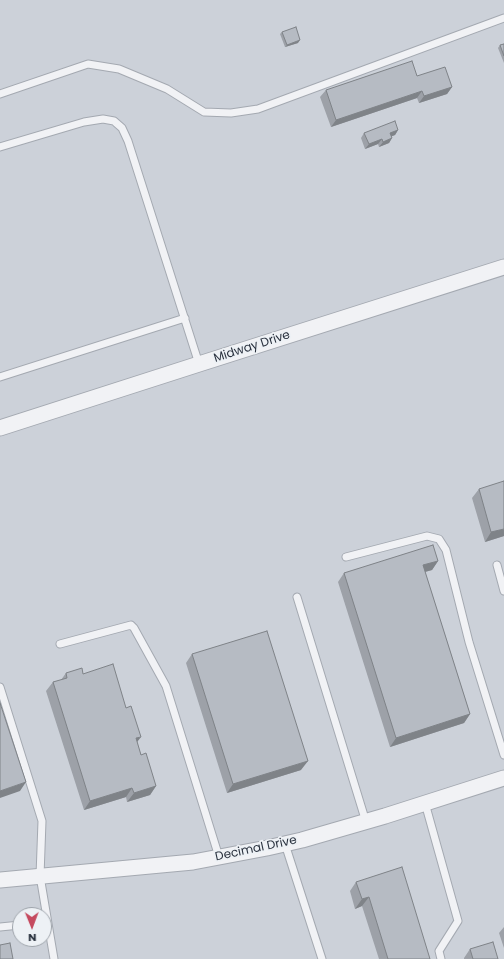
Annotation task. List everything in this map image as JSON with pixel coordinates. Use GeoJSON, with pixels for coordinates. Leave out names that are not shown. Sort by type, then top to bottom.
{"type":"FeatureCollection","features":[{"type":"Feature","properties":{"kind":"street","name":"Midway Drive"},"geometry":{"type":"LineString","coordinates":[[0,428],[504,267]]}},
{"type":"Feature","properties":{"kind":"street","name":"Decimal Drive"},"geometry":{"type":"LineString","coordinates":[[0,880],[193,862],[286,844],[366,822],[504,778]]}},
{"type":"Feature","properties":{"kind":"lane"},"geometry":{"type":"LineString","coordinates":[[0,94],[88,64],[119,69],[167,89],[204,112],[231,113],[258,109],[504,18]]}},
{"type":"Feature","properties":{"kind":"lane"},"geometry":{"type":"LineString","coordinates":[[0,147],[84,122],[103,120],[114,121],[122,128],[128,141],[199,364]]}},
{"type":"Feature","properties":{"kind":"lane"},"geometry":{"type":"LineString","coordinates":[[0,377],[185,318]]}},
{"type":"Feature","properties":{"kind":"lane"},"geometry":{"type":"LineString","coordinates":[[346,557],[426,536],[438,539],[446,550],[469,642],[504,755]]}},
{"type":"Feature","properties":{"kind":"lane"},"geometry":{"type":"LineString","coordinates":[[497,565],[504,592]]}},
{"type":"Feature","properties":{"kind":"lane"},"geometry":{"type":"LineString","coordinates":[[297,597],[366,822]]}},
{"type":"Feature","properties":{"kind":"lane"},"geometry":{"type":"LineString","coordinates":[[60,644],[131,625],[134,628],[166,686],[220,857]]}},
{"type":"Feature","properties":{"kind":"lane"},"geometry":{"type":"LineString","coordinates":[[0,687],[42,821],[40,876],[44,907]]}},
{"type":"Feature","properties":{"kind":"lane"},"geometry":{"type":"LineString","coordinates":[[424,804],[458,921],[439,952],[441,959]]}},
{"type":"Feature","properties":{"kind":"lane"},"geometry":{"type":"LineString","coordinates":[[286,844],[322,959]]}},
{"type":"Feature","properties":{"kind":"lane"},"geometry":{"type":"LineString","coordinates":[[0,927],[12,926]]}},
{"type":"Feature","properties":{"kind":"lane"},"geometry":{"type":"LineString","coordinates":[[51,947],[54,959]]}},
{"type":"Feature","properties":{"kind":"shaded area"},"geometry":{"type":"Polygon","coordinates":[[[0,0],[504,0],[504,959],[0,959],[0,0]]]}},
{"type":"Feature","properties":{"kind":"building"},"geometry":{"type":"Polygon","coordinates":[[[296,27],[300,40],[287,45],[282,32],[296,27]]]}},
{"type":"Feature","properties":{"kind":"building"},"geometry":{"type":"Polygon","coordinates":[[[504,44],[504,56],[500,45],[504,44]]]}},
{"type":"Feature","properties":{"kind":"building"},"geometry":{"type":"Polygon","coordinates":[[[412,61],[417,76],[445,67],[452,87],[424,96],[422,91],[336,120],[326,90],[412,61]]]}},
{"type":"Feature","properties":{"kind":"building"},"geometry":{"type":"Polygon","coordinates":[[[395,121],[398,130],[390,133],[392,138],[383,142],[382,139],[369,144],[364,133],[395,121]]]}},
{"type":"Feature","properties":{"kind":"building"},"geometry":{"type":"Polygon","coordinates":[[[504,481],[504,529],[491,532],[479,489],[504,481]]]}},
{"type":"Feature","properties":{"kind":"building"},"geometry":{"type":"Polygon","coordinates":[[[433,545],[438,561],[423,565],[470,714],[396,738],[344,573],[433,545]]]}},
{"type":"Feature","properties":{"kind":"building"},"geometry":{"type":"Polygon","coordinates":[[[267,631],[308,761],[233,784],[192,654],[267,631]]]}},
{"type":"Feature","properties":{"kind":"building"},"geometry":{"type":"Polygon","coordinates":[[[113,664],[126,708],[131,706],[141,737],[136,738],[141,755],[146,753],[156,786],[134,793],[132,788],[90,801],[53,682],[67,678],[66,673],[82,668],[83,674],[113,664]]]}},
{"type":"Feature","properties":{"kind":"building"},"geometry":{"type":"Polygon","coordinates":[[[0,703],[26,782],[0,791],[0,703]]]}},
{"type":"Feature","properties":{"kind":"building"},"geometry":{"type":"Polygon","coordinates":[[[402,867],[430,959],[388,959],[369,897],[362,899],[356,882],[402,867]]]}},
{"type":"Feature","properties":{"kind":"building"},"geometry":{"type":"Polygon","coordinates":[[[493,942],[498,959],[473,959],[470,949],[493,942]]]}},
{"type":"Feature","properties":{"kind":"building"},"geometry":{"type":"Polygon","coordinates":[[[10,943],[13,959],[0,959],[0,945],[10,943]]]}}]}
